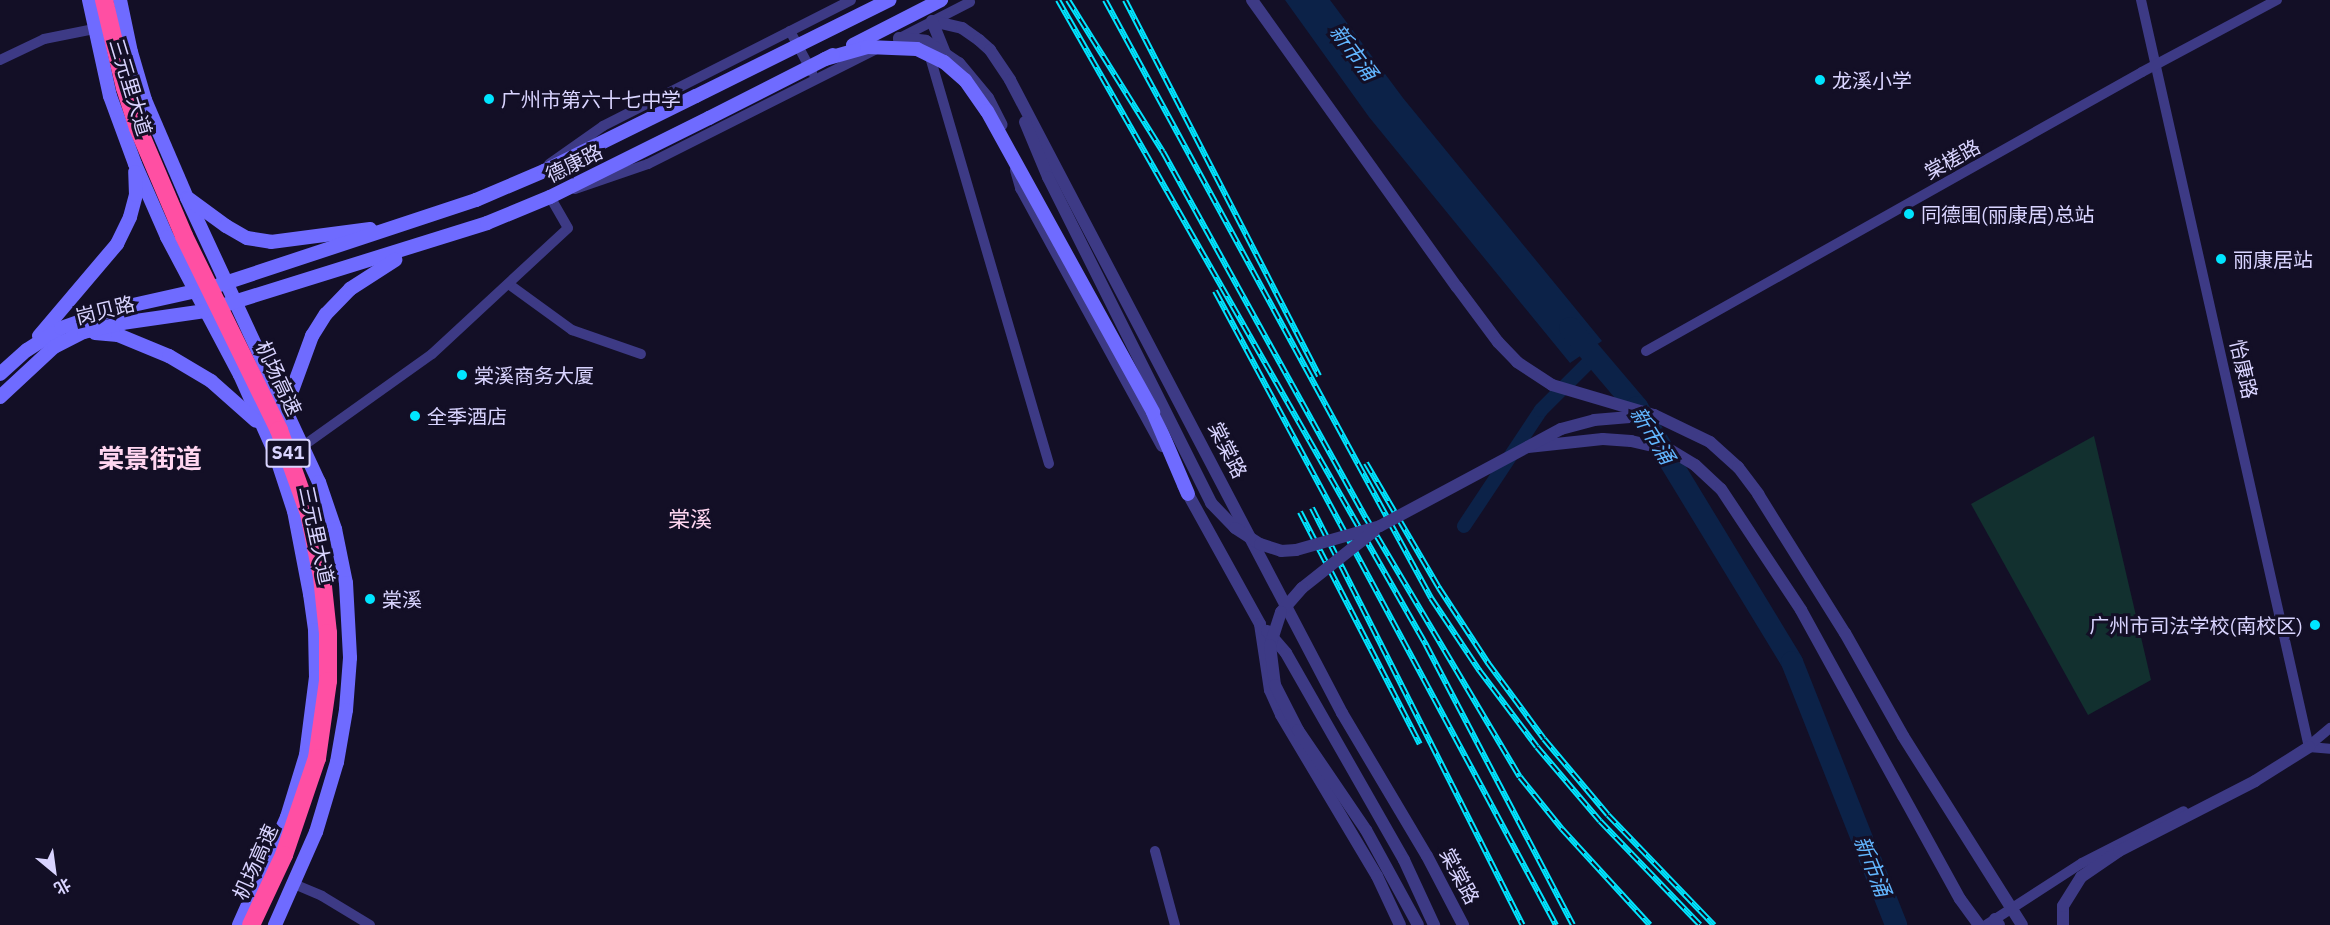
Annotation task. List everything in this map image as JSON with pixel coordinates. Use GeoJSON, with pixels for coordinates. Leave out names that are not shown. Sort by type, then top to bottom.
{"type":"FeatureCollection","features":[{"type":"Feature","properties":{"kind":"highway","name":"机场高速"},"geometry":{"type":"LineString","coordinates":[[104,0],[125,88],[138,128],[184,236],[279,430],[309,514],[322,577],[328,633],[328,681],[317,758],[284,855],[251,925]]}},
{"type":"Feature","properties":{"kind":"main road","name":"三元里大道"},"geometry":{"type":"LineString","coordinates":[[89,0],[110,96],[135,164],[195,292],[240,375],[266,431],[286,484],[303,550],[315,630],[315,696],[306,755],[298,787],[272,855],[239,925]]}},
{"type":"Feature","properties":{"kind":"main road","name":"三元里大道"},"geometry":{"type":"LineString","coordinates":[[120,0],[142,89],[187,198],[301,440],[327,504],[341,555],[349,609],[350,658],[345,720],[332,786],[294,884],[275,925]]}},
{"type":"Feature","properties":{"kind":"main road","name":"德康路"},"geometry":{"type":"LineString","coordinates":[[195,292],[476,200],[536,175],[889,0]]}},
{"type":"Feature","properties":{"kind":"main road","name":"德康路"},"geometry":{"type":"LineString","coordinates":[[205,311],[417,247],[487,223],[550,196],[709,118],[941,0]]}},
{"type":"Feature","properties":{"kind":"main road"},"geometry":{"type":"LineString","coordinates":[[825,59],[867,47],[917,49],[944,62],[965,80],[987,111],[1153,412],[1188,494]]}},
{"type":"Feature","properties":{"kind":"main road"},"geometry":{"type":"LineString","coordinates":[[27,350],[117,244],[130,217],[136,195],[135,164]]}},
{"type":"Feature","properties":{"kind":"main road"},"geometry":{"type":"LineString","coordinates":[[187,198],[247,238],[271,242],[408,223]]}},
{"type":"Feature","properties":{"kind":"main road"},"geometry":{"type":"LineString","coordinates":[[286,407],[312,336],[326,314],[370,274],[417,247]]}},
{"type":"Feature","properties":{"kind":"main road","name":"岗贝路"},"geometry":{"type":"LineString","coordinates":[[0,374],[27,350],[61,328],[84,319],[195,292]]}},
{"type":"Feature","properties":{"kind":"main road","name":"岗贝路"},"geometry":{"type":"LineString","coordinates":[[0,398],[54,346],[84,332],[122,323],[205,311]]}},
{"type":"Feature","properties":{"kind":"main road"},"geometry":{"type":"LineString","coordinates":[[84,332],[118,335],[169,356],[211,381],[244,408],[266,431]]}},
{"type":"Feature","properties":{"kind":"main road"},"geometry":{"type":"LineString","coordinates":[[272,446],[277,434],[285,431],[301,440]]}},
{"type":"Feature","properties":{"kind":"street"},"geometry":{"type":"LineString","coordinates":[[536,175],[574,144],[603,126],[851,0]]}},
{"type":"Feature","properties":{"kind":"street"},"geometry":{"type":"LineString","coordinates":[[924,0],[927,24],[926,41],[1048,464]]}},
{"type":"Feature","properties":{"kind":"street"},"geometry":{"type":"LineString","coordinates":[[1252,0],[1478,315],[1517,362],[1552,385],[1654,416],[1710,441],[1738,467],[1758,494],[1845,633],[1909,746],[2022,925]]}},
{"type":"Feature","properties":{"kind":"street","name":"怡康路"},"geometry":{"type":"LineString","coordinates":[[2141,0],[2309,747]]}},
{"type":"Feature","properties":{"kind":"street","name":"棠槎路"},"geometry":{"type":"LineString","coordinates":[[1646,351],[2157,64],[2277,0]]}},
{"type":"Feature","properties":{"kind":"street"},"geometry":{"type":"LineString","coordinates":[[301,440],[432,354],[510,285],[568,228],[550,196],[604,181],[648,164],[970,2]]}},
{"type":"Feature","properties":{"kind":"street"},"geometry":{"type":"LineString","coordinates":[[927,24],[945,52]]}},
{"type":"Feature","properties":{"kind":"street","name":"棠棠路"},"geometry":{"type":"LineString","coordinates":[[927,24],[962,28],[980,40],[990,50],[1010,80],[1342,713],[1427,856],[1463,925]]}},
{"type":"Feature","properties":{"kind":"street"},"geometry":{"type":"LineString","coordinates":[[0,60],[44,39],[94,29]]}},
{"type":"Feature","properties":{"kind":"street"},"geometry":{"type":"LineString","coordinates":[[790,31],[816,80]]}},
{"type":"Feature","properties":{"kind":"street"},"geometry":{"type":"LineString","coordinates":[[899,38],[926,41],[945,52],[969,72],[988,98],[1002,124],[1021,188],[1260,624],[1286,653],[1404,860],[1434,925]]}},
{"type":"Feature","properties":{"kind":"street"},"geometry":{"type":"LineString","coordinates":[[1010,80],[1048,177],[1211,503],[1235,528],[1260,544],[1281,551],[1322,545],[1380,526]]}},
{"type":"Feature","properties":{"kind":"street"},"geometry":{"type":"LineString","coordinates":[[510,285],[572,330],[641,354]]}},
{"type":"Feature","properties":{"kind":"street"},"geometry":{"type":"LineString","coordinates":[[1418,925],[1366,830],[1298,730],[1275,685],[1270,645],[1281,612],[1302,588],[1380,526],[1480,471],[1561,429],[1594,420],[1654,416]]}},
{"type":"Feature","properties":{"kind":"street"},"geometry":{"type":"LineString","coordinates":[[1528,447],[1603,439],[1631,441],[1670,450],[1695,465],[1721,489],[1801,610],[1960,899],[1979,925]]}},
{"type":"Feature","properties":{"kind":"street"},"geometry":{"type":"LineString","coordinates":[[1219,548],[1219,534],[1227,526],[1235,524],[1249,533]]}},
{"type":"Feature","properties":{"kind":"street"},"geometry":{"type":"LineString","coordinates":[[1260,624],[1270,690],[1281,715],[1377,876],[1400,925]]}},
{"type":"Feature","properties":{"kind":"street"},"geometry":{"type":"LineString","coordinates":[[2062,925],[2063,906],[2081,877],[2120,851],[2255,781],[2309,747],[2330,728]]}},
{"type":"Feature","properties":{"kind":"street"},"geometry":{"type":"LineString","coordinates":[[1994,923],[2082,863],[2309,747],[2330,748]]}},
{"type":"Feature","properties":{"kind":"street"},"geometry":{"type":"LineString","coordinates":[[1155,851],[1175,925]]}},
{"type":"Feature","properties":{"kind":"street"},"geometry":{"type":"LineString","coordinates":[[294,884],[322,896],[370,925]]}},
{"type":"Feature","properties":{"kind":"green space"},"geometry":{"type":"Polygon","coordinates":[[[2094,436],[2151,680],[2088,715],[1971,504],[2094,436]]]}},
{"type":"Feature","properties":{"kind":"water"},"geometry":{"type":"Polygon","coordinates":[[[1285,0],[1330,0],[1403,98],[1602,341],[1570,363],[1369,117],[1285,0]]]}},
{"type":"Feature","properties":{"kind":"waterway","name":"新市涌"},"geometry":{"type":"LineString","coordinates":[[1570,328],[1637,407],[1792,662],[1896,925]]}},
{"type":"Feature","properties":{"kind":"waterway"},"geometry":{"type":"LineString","coordinates":[[1464,526],[1541,410],[1594,357]]}},
{"type":"Feature","properties":{"kind":"railway"},"geometry":{"type":"LineString","coordinates":[[1058,0],[1426,645],[1573,925]]}},
{"type":"Feature","properties":{"kind":"railway"},"geometry":{"type":"LineString","coordinates":[[1068,0],[1163,152],[1366,518],[1520,777],[1562,829],[1650,925]]}},
{"type":"Feature","properties":{"kind":"railway"},"geometry":{"type":"LineString","coordinates":[[1105,0],[1431,598],[1479,670],[1537,747],[1600,821],[1700,925]]}},
{"type":"Feature","properties":{"kind":"railway"},"geometry":{"type":"LineString","coordinates":[[1125,0],[1319,376]]}},
{"type":"Feature","properties":{"kind":"railway"},"geometry":{"type":"LineString","coordinates":[[1215,291],[1556,925]]}},
{"type":"Feature","properties":{"kind":"railway"},"geometry":{"type":"LineString","coordinates":[[1366,463],[1439,588],[1488,663],[1544,739],[1608,815],[1714,925]]}},
{"type":"Feature","properties":{"kind":"railway"},"geometry":{"type":"LineString","coordinates":[[1312,508],[1523,925]]}},
{"type":"Feature","properties":{"kind":"railway"},"geometry":{"type":"LineString","coordinates":[[1300,512],[1420,744]]}},
{"type":"Feature","properties":{"kind":"place","name":"龙溪小学"},"geometry":{"type":"Point","coordinates":[1820,80]}},
{"type":"Feature","properties":{"kind":"place","name":"广州市第六十七中学"},"geometry":{"type":"Point","coordinates":[489,99]}},
{"type":"Feature","properties":{"kind":"place","name":"同德围(丽康居)总站"},"geometry":{"type":"Point","coordinates":[1909,214]}},
{"type":"Feature","properties":{"kind":"place","name":"丽康居站"},"geometry":{"type":"Point","coordinates":[2221,259]}},
{"type":"Feature","properties":{"kind":"place","name":"棠溪商务大厦"},"geometry":{"type":"Point","coordinates":[462,375]}},
{"type":"Feature","properties":{"kind":"place","name":"全季酒店"},"geometry":{"type":"Point","coordinates":[415,416]}},
{"type":"Feature","properties":{"kind":"place","name":"棠溪"},"geometry":{"type":"Point","coordinates":[370,599]}},
{"type":"Feature","properties":{"kind":"place","name":"广州市司法学校(南校区)"},"geometry":{"type":"Point","coordinates":[2315,625]}},
{"type":"Feature","properties":{"kind":"district","name":"棠景街道"},"geometry":{"type":"Point","coordinates":[150,459]}},
{"type":"Feature","properties":{"kind":"district","name":"棠溪"},"geometry":{"type":"Point","coordinates":[690,519]}}]}
